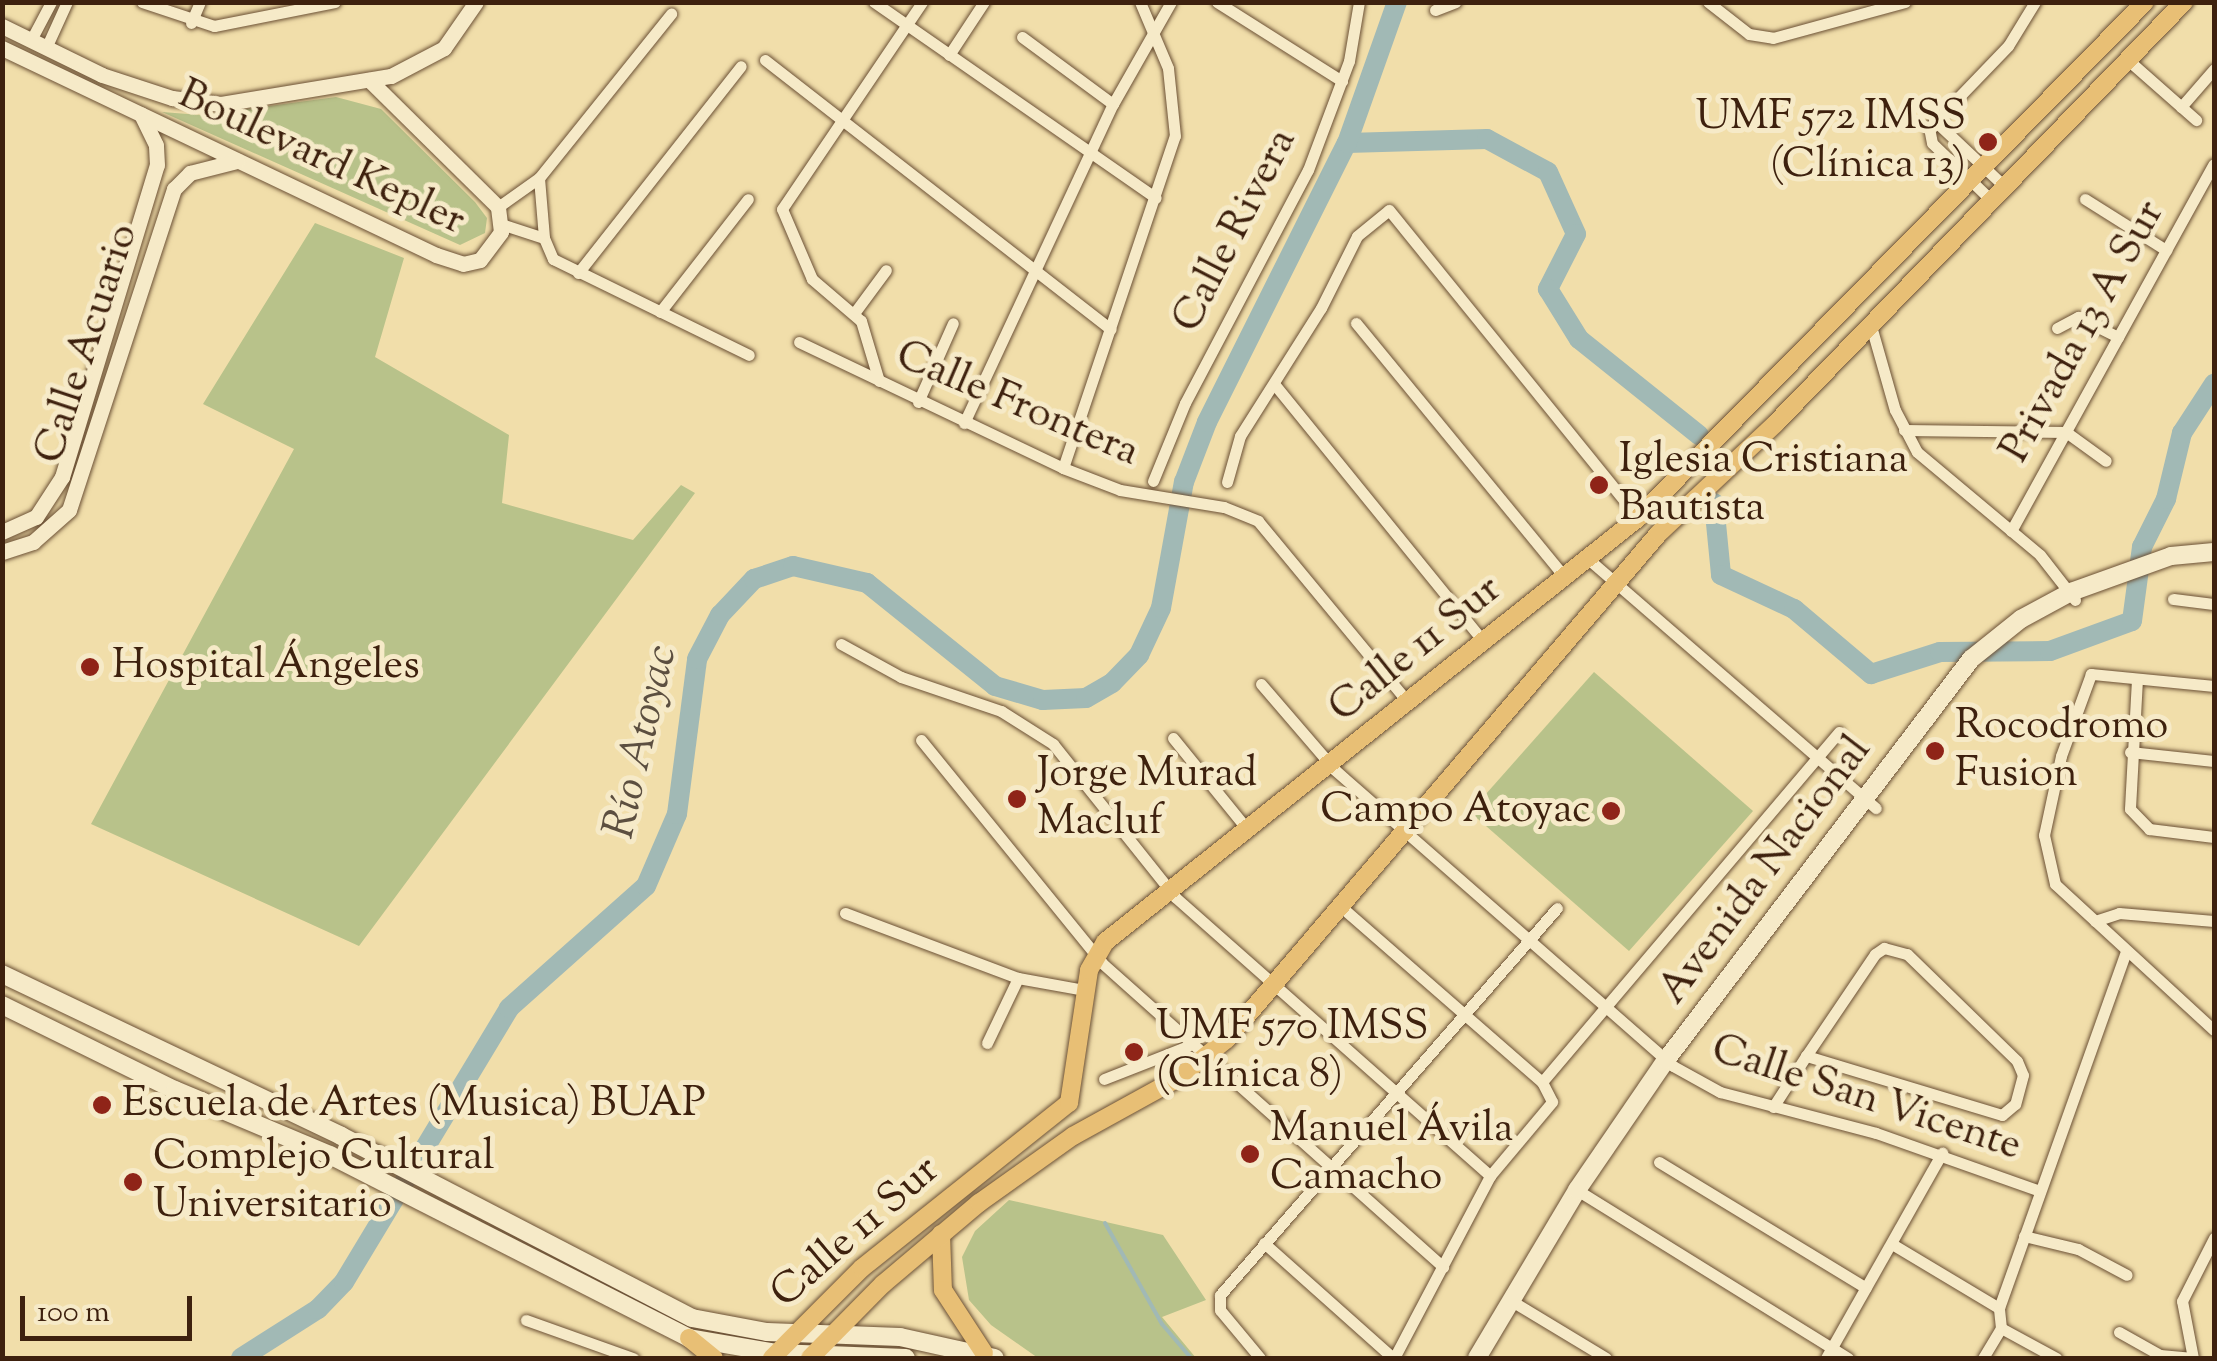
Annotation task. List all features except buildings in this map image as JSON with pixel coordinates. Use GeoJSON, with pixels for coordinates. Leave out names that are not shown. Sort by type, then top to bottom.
{"type":"FeatureCollection","features":[{"type":"Feature","properties":{"kind":"main road","name":"Calle 11 Sur"},"geometry":{"type":"LineString","coordinates":[[774,1356],[862,1268],[1069,1103],[1076,1090],[1085,990],[1098,959],[1170,891],[1638,518],[1980,176],[2145,2]]}},
{"type":"Feature","properties":{"kind":"main road","name":"Calle 11 Sur"},"geometry":{"type":"LineString","coordinates":[[811,1357],[828,1335],[941,1234],[1073,1136],[1203,1059],[1270,987],[1614,583],[1871,326],[2184,2]]}},
{"type":"Feature","properties":{"kind":"main road","name":"Avenida Nacional"},"geometry":{"type":"LineString","coordinates":[[1483,1357],[1582,1193],[1669,1063],[1871,804],[1975,661],[2024,622],[2073,596],[2172,559],[2214,552]]}},
{"type":"Feature","properties":{"kind":"main road","name":"Avenida Nacional"},"geometry":{"type":"LineString","coordinates":[[2172,559],[2214,560]]}},
{"type":"Feature","properties":{"kind":"main road"},"geometry":{"type":"LineString","coordinates":[[2,974],[502,1216],[692,1318],[792,1334],[900,1337],[990,1356]]}},
{"type":"Feature","properties":{"kind":"main road"},"geometry":{"type":"LineString","coordinates":[[2,1005],[45,1013],[52,998]]}},
{"type":"Feature","properties":{"kind":"main road"},"geometry":{"type":"LineString","coordinates":[[2,1005],[174,1090],[330,1155],[689,1338],[714,1358]]}},
{"type":"Feature","properties":{"kind":"main road"},"geometry":{"type":"LineString","coordinates":[[941,1234],[942,1290],[990,1356]]}},
{"type":"Feature","properties":{"kind":"main road"},"geometry":{"type":"LineString","coordinates":[[862,1268],[882,1284]]}},
{"type":"Feature","properties":{"kind":"main road"},"geometry":{"type":"LineString","coordinates":[[689,1338],[774,1356],[906,1358]]}},
{"type":"Feature","properties":{"kind":"street"},"geometry":{"type":"LineString","coordinates":[[48,70],[45,47],[52,2]]}},
{"type":"Feature","properties":{"kind":"street"},"geometry":{"type":"LineString","coordinates":[[45,47],[67,2]]}},
{"type":"Feature","properties":{"kind":"street"},"geometry":{"type":"LineString","coordinates":[[142,2],[191,24],[233,25],[335,2]]}},
{"type":"Feature","properties":{"kind":"street"},"geometry":{"type":"LineString","coordinates":[[191,24],[200,2]]}},
{"type":"Feature","properties":{"kind":"street"},"geometry":{"type":"LineString","coordinates":[[369,80],[429,60],[476,2]]}},
{"type":"Feature","properties":{"kind":"street"},"geometry":{"type":"LineString","coordinates":[[874,2],[1156,198]]}},
{"type":"Feature","properties":{"kind":"street"},"geometry":{"type":"LineString","coordinates":[[878,381],[855,312],[812,279],[782,209],[922,2]]}},
{"type":"Feature","properties":{"kind":"street"},"geometry":{"type":"LineString","coordinates":[[950,54],[984,2]]}},
{"type":"Feature","properties":{"kind":"street"},"geometry":{"type":"LineString","coordinates":[[1063,468],[1176,136],[1168,68],[1140,2]]}},
{"type":"Feature","properties":{"kind":"street"},"geometry":{"type":"LineString","coordinates":[[964,423],[1113,104],[1171,2]]}},
{"type":"Feature","properties":{"kind":"street"},"geometry":{"type":"LineString","coordinates":[[1217,2],[1342,82]]}},
{"type":"Feature","properties":{"kind":"street","name":"Calle Rivera"},"geometry":{"type":"LineString","coordinates":[[1154,482],[1185,403],[1292,204],[1342,82],[1360,2]]}},
{"type":"Feature","properties":{"kind":"street"},"geometry":{"type":"LineString","coordinates":[[1435,10],[1456,2]]}},
{"type":"Feature","properties":{"kind":"street"},"geometry":{"type":"LineString","coordinates":[[1708,2],[1749,34],[1773,38],[1904,2]]}},
{"type":"Feature","properties":{"kind":"street"},"geometry":{"type":"LineString","coordinates":[[1999,194],[1980,176],[1932,144],[1934,120],[2008,46],[2035,2]]}},
{"type":"Feature","properties":{"kind":"street"},"geometry":{"type":"LineString","coordinates":[[498,207],[539,178],[672,14]]}},
{"type":"Feature","properties":{"kind":"street","name":"Boulevard Kepler"},"geometry":{"type":"LineString","coordinates":[[2,26],[172,98],[221,104],[369,80],[498,207],[501,224],[487,255],[455,262],[2,48]]}},
{"type":"Feature","properties":{"kind":"street"},"geometry":{"type":"LineString","coordinates":[[1022,37],[1113,104]]}},
{"type":"Feature","properties":{"kind":"street"},"geometry":{"type":"LineString","coordinates":[[765,60],[1110,329]]}},
{"type":"Feature","properties":{"kind":"street"},"geometry":{"type":"LineString","coordinates":[[2128,60],[2196,120]]}},
{"type":"Feature","properties":{"kind":"street"},"geometry":{"type":"LineString","coordinates":[[578,273],[741,66]]}},
{"type":"Feature","properties":{"kind":"street"},"geometry":{"type":"LineString","coordinates":[[2181,107],[2214,69]]}},
{"type":"Feature","properties":{"kind":"street","name":"Calle Acuario"},"geometry":{"type":"LineString","coordinates":[[2,532],[36,517],[53,498],[157,165],[156,145],[141,114]]}},
{"type":"Feature","properties":{"kind":"street"},"geometry":{"type":"LineString","coordinates":[[1934,120],[1999,194]]}},
{"type":"Feature","properties":{"kind":"street","name":"Calle Acuario"},"geometry":{"type":"LineString","coordinates":[[2,552],[33,542],[70,510],[174,189],[190,172],[238,160]]}},
{"type":"Feature","properties":{"kind":"street","name":"Privada 13 A Sur"},"geometry":{"type":"LineString","coordinates":[[2011,531],[2214,164]]}},
{"type":"Feature","properties":{"kind":"street"},"geometry":{"type":"LineString","coordinates":[[539,178],[544,238],[553,259],[750,355]]}},
{"type":"Feature","properties":{"kind":"street"},"geometry":{"type":"LineString","coordinates":[[660,312],[748,199]]}},
{"type":"Feature","properties":{"kind":"street"},"geometry":{"type":"LineString","coordinates":[[2085,199],[2166,250]]}},
{"type":"Feature","properties":{"kind":"street"},"geometry":{"type":"LineString","coordinates":[[1226,482],[1240,436],[1275,384],[1357,236],[1389,210],[1638,518]]}},
{"type":"Feature","properties":{"kind":"street"},"geometry":{"type":"LineString","coordinates":[[501,224],[544,238]]}},
{"type":"Feature","properties":{"kind":"street"},"geometry":{"type":"LineString","coordinates":[[855,312],[886,270]]}},
{"type":"Feature","properties":{"kind":"street"},"geometry":{"type":"LineString","coordinates":[[116,301],[136,306]]}},
{"type":"Feature","properties":{"kind":"street"},"geometry":{"type":"LineString","coordinates":[[2057,328],[2078,317],[2118,337]]}},
{"type":"Feature","properties":{"kind":"street"},"geometry":{"type":"LineString","coordinates":[[918,402],[952,323]]}},
{"type":"Feature","properties":{"kind":"street"},"geometry":{"type":"LineString","coordinates":[[1356,323],[1564,576]]}},
{"type":"Feature","properties":{"kind":"street"},"geometry":{"type":"LineString","coordinates":[[1871,326],[1904,430],[1930,468],[2011,531],[2073,596]]}},
{"type":"Feature","properties":{"kind":"street","name":"Calle Frontera"},"geometry":{"type":"LineString","coordinates":[[799,342],[1063,468],[1161,497],[1216,506],[1269,531],[1407,701]]}},
{"type":"Feature","properties":{"kind":"street"},"geometry":{"type":"LineString","coordinates":[[1275,384],[1483,641]]}},
{"type":"Feature","properties":{"kind":"street"},"geometry":{"type":"LineString","coordinates":[[1904,430],[2066,432],[2106,462]]}},
{"type":"Feature","properties":{"kind":"street"},"geometry":{"type":"LineString","coordinates":[[1587,558],[1871,804]]}},
{"type":"Feature","properties":{"kind":"street"},"geometry":{"type":"LineString","coordinates":[[2174,600],[2214,604]]}},
{"type":"Feature","properties":{"kind":"street"},"geometry":{"type":"LineString","coordinates":[[841,644],[901,677],[1027,724],[1053,744],[1170,891],[1270,987],[1490,1176]]}},
{"type":"Feature","properties":{"kind":"street"},"geometry":{"type":"LineString","coordinates":[[2214,686],[2090,674],[2061,756],[2044,835],[2055,884],[2125,954],[2214,1030]]}},
{"type":"Feature","properties":{"kind":"street"},"geometry":{"type":"LineString","coordinates":[[2136,679],[2130,809],[2149,829],[2214,837]]}},
{"type":"Feature","properties":{"kind":"street","name":"Calle San Vicente"},"geometry":{"type":"LineString","coordinates":[[1261,684],[1330,764],[1669,1063],[1720,1092],[1942,1154],[2040,1191]]}},
{"type":"Feature","properties":{"kind":"street"},"geometry":{"type":"LineString","coordinates":[[1542,1082],[1602,1004],[1839,732]]}},
{"type":"Feature","properties":{"kind":"street"},"geometry":{"type":"LineString","coordinates":[[1173,738],[1246,829]]}},
{"type":"Feature","properties":{"kind":"street"},"geometry":{"type":"LineString","coordinates":[[921,740],[1098,959],[1188,1046],[1444,1267]]}},
{"type":"Feature","properties":{"kind":"street"},"geometry":{"type":"LineString","coordinates":[[2130,752],[2214,761]]}},
{"type":"Feature","properties":{"kind":"street"},"geometry":{"type":"LineString","coordinates":[[1264,1243],[1394,1358],[1490,1176],[1552,1102],[1542,1082],[1339,906]]}},
{"type":"Feature","properties":{"kind":"street"},"geometry":{"type":"LineString","coordinates":[[1260,1358],[1218,1302],[1264,1243],[1557,908]]}},
{"type":"Feature","properties":{"kind":"street"},"geometry":{"type":"LineString","coordinates":[[846,912],[1018,978],[1085,990]]}},
{"type":"Feature","properties":{"kind":"street"},"geometry":{"type":"LineString","coordinates":[[2094,921],[2119,913],[2214,921]]}},
{"type":"Feature","properties":{"kind":"street"},"geometry":{"type":"LineString","coordinates":[[1773,1107],[1806,1056],[1884,948],[1907,954],[2018,1061],[2022,1082],[2015,1104],[2002,1115],[1806,1056]]}},
{"type":"Feature","properties":{"kind":"street"},"geometry":{"type":"LineString","coordinates":[[1983,1358],[2001,1328],[1998,1308],[2125,954]]}},
{"type":"Feature","properties":{"kind":"street"},"geometry":{"type":"LineString","coordinates":[[987,1044],[1018,978]]}},
{"type":"Feature","properties":{"kind":"street"},"geometry":{"type":"LineString","coordinates":[[1104,1079],[1188,1046]]}},
{"type":"Feature","properties":{"kind":"street"},"geometry":{"type":"LineString","coordinates":[[1828,1354],[1942,1154]]}},
{"type":"Feature","properties":{"kind":"street"},"geometry":{"type":"LineString","coordinates":[[1660,1162],[1866,1288]]}},
{"type":"Feature","properties":{"kind":"street"},"geometry":{"type":"LineString","coordinates":[[1582,1193],[1828,1354],[1848,1358]]}},
{"type":"Feature","properties":{"kind":"street"},"geometry":{"type":"LineString","coordinates":[[2024,1236],[2078,1249],[2127,1275]]}},
{"type":"Feature","properties":{"kind":"street"},"geometry":{"type":"LineString","coordinates":[[2118,1332],[2160,1355],[2193,1358],[2182,1301],[2214,1238]]}},
{"type":"Feature","properties":{"kind":"street"},"geometry":{"type":"LineString","coordinates":[[1892,1244],[1998,1308]]}},
{"type":"Feature","properties":{"kind":"street"},"geometry":{"type":"LineString","coordinates":[[2200,1262],[2214,1270]]}},
{"type":"Feature","properties":{"kind":"street"},"geometry":{"type":"LineString","coordinates":[[1515,1303],[1606,1358]]}},
{"type":"Feature","properties":{"kind":"street"},"geometry":{"type":"LineString","coordinates":[[526,1320],[633,1358]]}},
{"type":"Feature","properties":{"kind":"street"},"geometry":{"type":"LineString","coordinates":[[2001,1328],[2056,1358]]}},
{"type":"Feature","properties":{"kind":"green space"},"geometry":{"type":"Polygon","coordinates":[[[336,97],[381,109],[475,202],[487,218],[485,233],[460,245],[162,112],[201,115],[336,97]]]}},
{"type":"Feature","properties":{"kind":"green space"},"geometry":{"type":"Polygon","coordinates":[[[315,223],[404,258],[375,357],[509,435],[502,503],[633,540],[681,485],[695,493],[359,946],[91,824],[294,449],[203,404],[315,223]]]}},
{"type":"Feature","properties":{"kind":"green space","name":"Campo Atoyac"},"geometry":{"type":"Polygon","coordinates":[[[1594,672],[1753,811],[1629,951],[1470,812],[1594,672]]]}},
{"type":"Feature","properties":{"kind":"green space"},"geometry":{"type":"Polygon","coordinates":[[[1009,1200],[1163,1235],[1206,1300],[1162,1317],[1196,1358],[1038,1358],[991,1325],[969,1300],[962,1257],[975,1231],[1009,1200]]]}},
{"type":"Feature","properties":{"kind":"waterway","name":"Río Atoyac"},"geometry":{"type":"LineString","coordinates":[[241,1358],[318,1309],[344,1282],[509,1008],[646,886],[677,814],[697,659],[720,615],[754,579],[793,566],[867,583],[995,686],[1043,700],[1086,698],[1112,683],[1139,655],[1161,608],[1184,482],[1207,422],[1347,143],[1397,2]]}},
{"type":"Feature","properties":{"kind":"waterway","name":"Río Atoyac"},"geometry":{"type":"LineString","coordinates":[[1347,143],[1487,139],[1548,172],[1576,234],[1548,289],[1579,339],[1699,435]]}},
{"type":"Feature","properties":{"kind":"waterway","name":"Río Atoyac"},"geometry":{"type":"LineString","coordinates":[[1714,503],[1721,575],[1794,609],[1871,674],[1940,652],[2050,651],[2132,621],[2142,547],[2166,499],[2182,433],[2214,384]]}},
{"type":"Feature","properties":{"kind":"waterway"},"geometry":{"type":"LineString","coordinates":[[1105,1223],[1162,1324],[1191,1358]]}},
{"type":"Feature","properties":{"kind":"place","name":"UMF 572 IMSS (Clínica 13)"},"geometry":{"type":"Point","coordinates":[1988,142]}},
{"type":"Feature","properties":{"kind":"place","name":"Iglesia Cristiana Bautista"},"geometry":{"type":"Point","coordinates":[1599,485]}},
{"type":"Feature","properties":{"kind":"place","name":"Hospital Ángeles"},"geometry":{"type":"Point","coordinates":[90,667]}},
{"type":"Feature","properties":{"kind":"place","name":"Rocodromo Fusion"},"geometry":{"type":"Point","coordinates":[1935,751]}},
{"type":"Feature","properties":{"kind":"place","name":"Jorge Murad Macluf"},"geometry":{"type":"Point","coordinates":[1017,799]}},
{"type":"Feature","properties":{"kind":"place","name":"Campo Atoyac"},"geometry":{"type":"Point","coordinates":[1611,811]}},
{"type":"Feature","properties":{"kind":"place","name":"UMF 570 IMSS (Clínica 8)"},"geometry":{"type":"Point","coordinates":[1134,1052]}},
{"type":"Feature","properties":{"kind":"place","name":"Escuela de Artes (Musica) BUAP"},"geometry":{"type":"Point","coordinates":[102,1105]}},
{"type":"Feature","properties":{"kind":"place","name":"Manuel Ávila Camacho"},"geometry":{"type":"Point","coordinates":[1250,1154]}},
{"type":"Feature","properties":{"kind":"place","name":"Complejo Cultural Universitario"},"geometry":{"type":"Point","coordinates":[133,1182]}}]}
